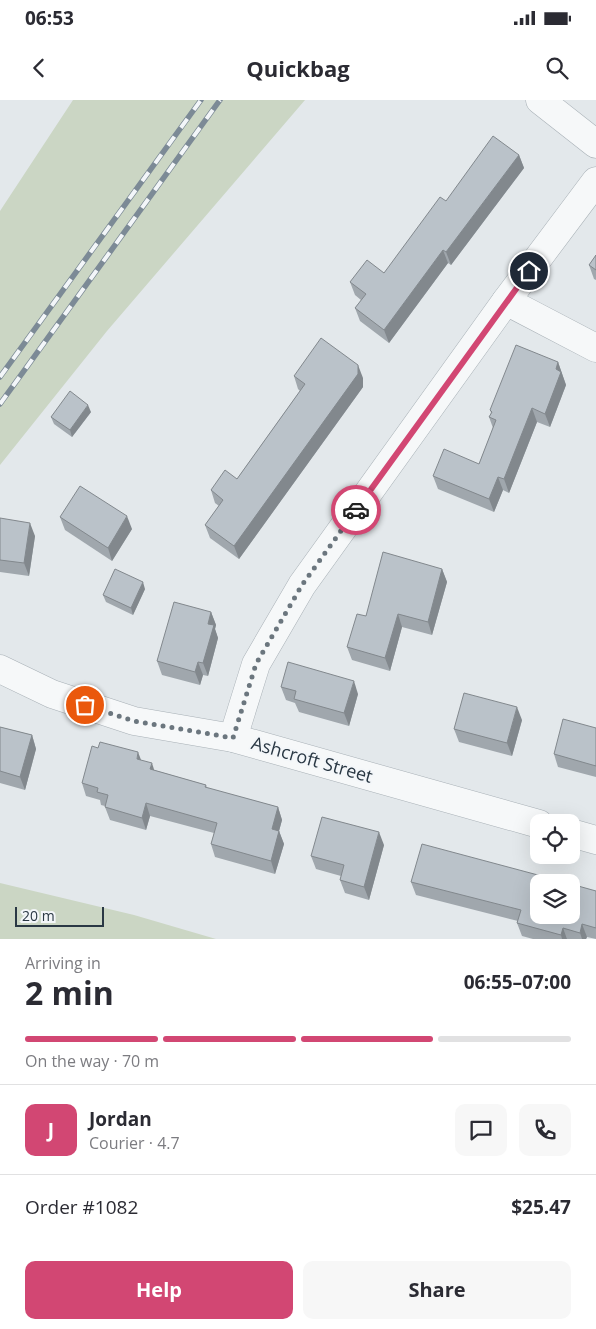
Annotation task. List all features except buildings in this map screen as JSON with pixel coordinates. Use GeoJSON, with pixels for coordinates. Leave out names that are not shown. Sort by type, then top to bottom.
{"type":"FeatureCollection","features":[{"type":"Feature","properties":{"kind":"street"},"geometry":{"type":"LineString","coordinates":[[540,100],[596,144]]}},
{"type":"Feature","properties":{"kind":"street"},"geometry":{"type":"LineString","coordinates":[[233,738],[256,664],[302,585],[506,301],[596,181]]}},
{"type":"Feature","properties":{"kind":"street"},"geometry":{"type":"LineString","coordinates":[[506,301],[596,348]]}},
{"type":"Feature","properties":{"kind":"street","name":"Ashcroft Street"},"geometry":{"type":"LineString","coordinates":[[0,669],[52,694],[134,721],[233,738],[530,821]]}},
{"type":"Feature","properties":{"kind":"street"},"geometry":{"type":"LineString","coordinates":[[580,836],[596,840]]}},
{"type":"Feature","properties":{"kind":"green space"},"geometry":{"type":"Polygon","coordinates":[[[73,100],[305,100],[107,331],[0,465],[0,211],[73,100]]]}},
{"type":"Feature","properties":{"kind":"green space"},"geometry":{"type":"Polygon","coordinates":[[[0,883],[134,915],[216,939],[0,939],[0,883]]]}},
{"type":"Feature","properties":{"kind":"railway"},"geometry":{"type":"LineString","coordinates":[[0,377],[201,100]]}},
{"type":"Feature","properties":{"kind":"railway"},"geometry":{"type":"LineString","coordinates":[[0,404],[220,100]]}},
{"type":"Feature","properties":{"kind":"way so far"},"geometry":{"type":"LineString","coordinates":[[85,705],[134,721],[233,738],[256,664],[302,585],[356,510]]}},
{"type":"Feature","properties":{"kind":"route"},"geometry":{"type":"LineString","coordinates":[[356,510],[529,271]]}}]}
